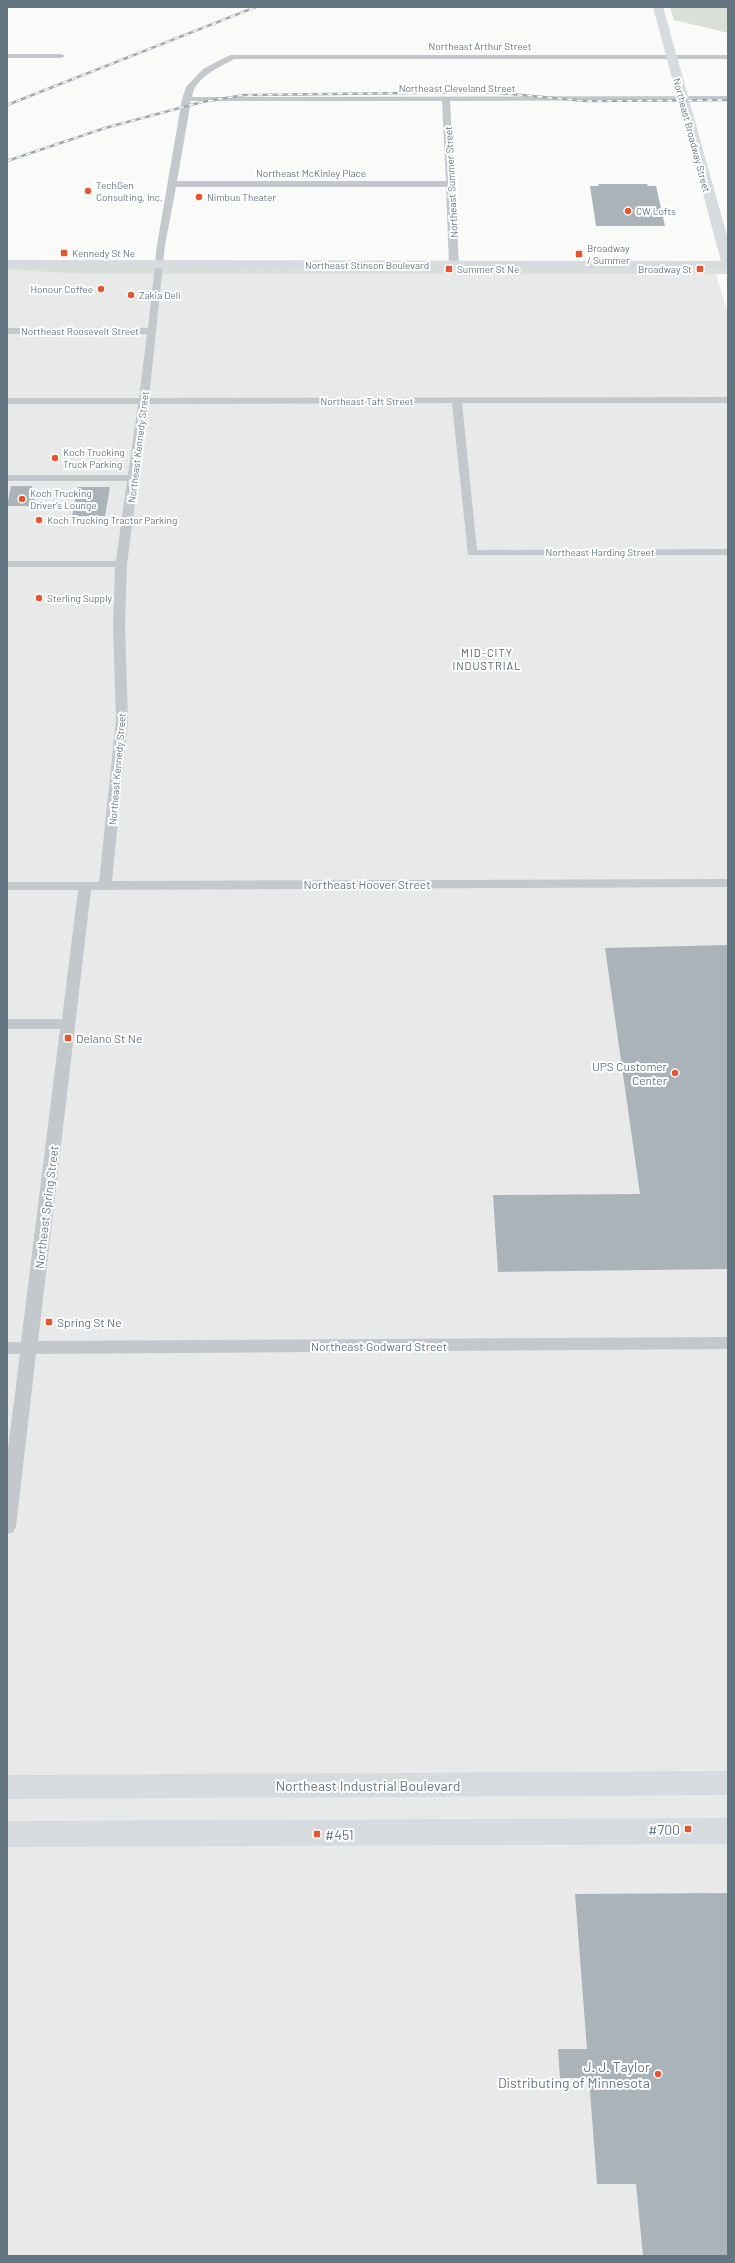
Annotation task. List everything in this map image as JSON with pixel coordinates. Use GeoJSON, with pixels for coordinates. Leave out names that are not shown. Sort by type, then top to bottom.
{"type":"FeatureCollection","features":[{"type":"Feature","properties":{"kind":"main road","name":"Northeast Broadway Street"},"geometry":{"type":"LineString","coordinates":[[658,7],[728,260]]}},
{"type":"Feature","properties":{"kind":"main road","name":"Northeast Stinson Boulevard"},"geometry":{"type":"LineString","coordinates":[[7,256],[160,261]]}},
{"type":"Feature","properties":{"kind":"main road","name":"Northeast Stinson Boulevard"},"geometry":{"type":"LineString","coordinates":[[7,264],[160,261],[728,260]]}},
{"type":"Feature","properties":{"kind":"main road","name":"Northeast Industrial Boulevard"},"geometry":{"type":"LineString","coordinates":[[7,1786],[728,1783]]}},
{"type":"Feature","properties":{"kind":"main road"},"geometry":{"type":"LineString","coordinates":[[7,1834],[728,1831]]}},
{"type":"Feature","properties":{"kind":"street"},"geometry":{"type":"LineString","coordinates":[[7,56],[61,56]]}},
{"type":"Feature","properties":{"kind":"street","name":"Northeast Arthur Street"},"geometry":{"type":"LineString","coordinates":[[233,57],[728,57]]}},
{"type":"Feature","properties":{"kind":"street","name":"Northeast Kennedy Street"},"geometry":{"type":"LineString","coordinates":[[105,885],[122,720],[119,626],[121,564],[134,478],[160,261],[171,184],[186,98],[189,89],[200,76],[217,64],[233,57]]}},
{"type":"Feature","properties":{"kind":"street","name":"Northeast Cleveland Street"},"geometry":{"type":"LineString","coordinates":[[186,98],[728,98]]}},
{"type":"Feature","properties":{"kind":"street","name":"Northeast Summer Street"},"geometry":{"type":"LineString","coordinates":[[446,98],[454,261]]}},
{"type":"Feature","properties":{"kind":"street","name":"Northeast McKinley Place"},"geometry":{"type":"LineString","coordinates":[[171,184],[450,184]]}},
{"type":"Feature","properties":{"kind":"street","name":"Northeast Roosevelt Street"},"geometry":{"type":"LineString","coordinates":[[7,332],[152,331]]}},
{"type":"Feature","properties":{"kind":"street","name":"Northeast Taft Street"},"geometry":{"type":"LineString","coordinates":[[7,401],[728,400]]}},
{"type":"Feature","properties":{"kind":"street","name":"Northeast Harding Street"},"geometry":{"type":"LineString","coordinates":[[457,401],[472,552],[728,552]]}},
{"type":"Feature","properties":{"kind":"street"},"geometry":{"type":"LineString","coordinates":[[7,478],[134,478]]}},
{"type":"Feature","properties":{"kind":"street"},"geometry":{"type":"LineString","coordinates":[[7,564],[121,564]]}},
{"type":"Feature","properties":{"kind":"street","name":"Northeast Hoover Street"},"geometry":{"type":"LineString","coordinates":[[7,886],[728,883]]}},
{"type":"Feature","properties":{"kind":"street","name":"Northeast Spring Street"},"geometry":{"type":"LineString","coordinates":[[7,1528],[85,886]]}},
{"type":"Feature","properties":{"kind":"street"},"geometry":{"type":"LineString","coordinates":[[7,1024],[68,1024]]}},
{"type":"Feature","properties":{"kind":"street","name":"Northeast Godward Street"},"geometry":{"type":"LineString","coordinates":[[7,1348],[728,1343]]}},
{"type":"Feature","properties":{"kind":"shaded area"},"geometry":{"type":"Polygon","coordinates":[[[670,7],[728,7],[728,33],[674,20],[670,7]]]}},
{"type":"Feature","properties":{"kind":"shaded area"},"geometry":{"type":"Polygon","coordinates":[[[7,267],[728,269],[728,274],[84,274],[7,270],[7,267]]]}},
{"type":"Feature","properties":{"kind":"shaded area"},"geometry":{"type":"Polygon","coordinates":[[[7,270],[84,274],[716,274],[728,314],[728,2256],[7,2256],[7,270]]]}},
{"type":"Feature","properties":{"kind":"building","name":"CW Lofts"},"geometry":{"type":"Polygon","coordinates":[[[598,184],[647,184],[648,186],[656,186],[665,226],[596,226],[590,186],[599,186],[598,184]]]}},
{"type":"Feature","properties":{"kind":"building","name":"Koch Trucking Driver's Lounge"},"geometry":{"type":"Polygon","coordinates":[[[11,486],[32,486],[30,493],[37,493],[34,506],[7,506],[11,486]]]}},
{"type":"Feature","properties":{"kind":"building"},"geometry":{"type":"Polygon","coordinates":[[[78,487],[110,487],[105,516],[72,516],[78,487]]]}},
{"type":"Feature","properties":{"kind":"building","name":"UPS Customer Center"},"geometry":{"type":"Polygon","coordinates":[[[728,945],[728,1269],[498,1272],[493,1195],[640,1194],[605,948],[728,945]]]}},
{"type":"Feature","properties":{"kind":"building","name":"J. J. Taylor Distributing of Minnesota"},"geometry":{"type":"Polygon","coordinates":[[[728,1893],[728,2256],[643,2256],[636,2184],[597,2184],[589,2078],[560,2078],[558,2049],[587,2049],[575,1894],[728,1893]]]}},
{"type":"Feature","properties":{"kind":"railway"},"geometry":{"type":"LineString","coordinates":[[7,105],[256,7]]}},
{"type":"Feature","properties":{"kind":"railway"},"geometry":{"type":"LineString","coordinates":[[7,161],[105,128],[202,102],[244,95],[488,92],[586,101],[728,100]]}},
{"type":"Feature","properties":{"kind":"place","name":"TechGen Consulting, Inc."},"geometry":{"type":"Point","coordinates":[88,191]}},
{"type":"Feature","properties":{"kind":"place","name":"Nimbus Theater"},"geometry":{"type":"Point","coordinates":[199,197]}},
{"type":"Feature","properties":{"kind":"place","name":"CW Lofts"},"geometry":{"type":"Point","coordinates":[628,211]}},
{"type":"Feature","properties":{"kind":"place","name":"Kennedy St Ne"},"geometry":{"type":"Point","coordinates":[64,253]}},
{"type":"Feature","properties":{"kind":"place","name":"Broadway / Summer"},"geometry":{"type":"Point","coordinates":[579,254]}},
{"type":"Feature","properties":{"kind":"place","name":"Summer St Ne"},"geometry":{"type":"Point","coordinates":[449,269]}},
{"type":"Feature","properties":{"kind":"place","name":"Broadway St"},"geometry":{"type":"Point","coordinates":[700,269]}},
{"type":"Feature","properties":{"kind":"place","name":"Honour Coffee"},"geometry":{"type":"Point","coordinates":[101,289]}},
{"type":"Feature","properties":{"kind":"place","name":"Zakia Deli"},"geometry":{"type":"Point","coordinates":[131,295]}},
{"type":"Feature","properties":{"kind":"place","name":"Koch Trucking Truck Parking"},"geometry":{"type":"Point","coordinates":[55,458]}},
{"type":"Feature","properties":{"kind":"place","name":"Koch Trucking Driver's Lounge"},"geometry":{"type":"Point","coordinates":[22,499]}},
{"type":"Feature","properties":{"kind":"place","name":"Koch Trucking Tractor Parking"},"geometry":{"type":"Point","coordinates":[39,520]}},
{"type":"Feature","properties":{"kind":"place","name":"Sterling Supply"},"geometry":{"type":"Point","coordinates":[39,598]}},
{"type":"Feature","properties":{"kind":"place","name":"Delano St Ne"},"geometry":{"type":"Point","coordinates":[68,1038]}},
{"type":"Feature","properties":{"kind":"place","name":"UPS Customer Center"},"geometry":{"type":"Point","coordinates":[675,1073]}},
{"type":"Feature","properties":{"kind":"place","name":"Spring St Ne"},"geometry":{"type":"Point","coordinates":[49,1322]}},
{"type":"Feature","properties":{"kind":"place","name":"#700"},"geometry":{"type":"Point","coordinates":[688,1829]}},
{"type":"Feature","properties":{"kind":"place","name":"#451"},"geometry":{"type":"Point","coordinates":[317,1834]}},
{"type":"Feature","properties":{"kind":"place","name":"J. J. Taylor Distributing of Minnesota"},"geometry":{"type":"Point","coordinates":[658,2074]}},
{"type":"Feature","properties":{"kind":"district","name":"MID-CITY INDUSTRIAL"},"geometry":{"type":"Point","coordinates":[487,658]}}]}
